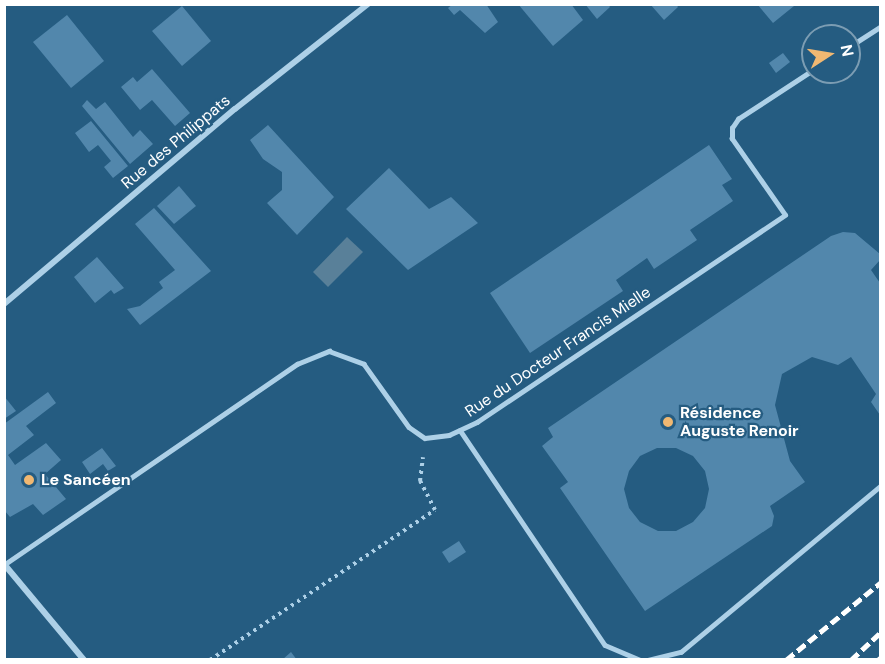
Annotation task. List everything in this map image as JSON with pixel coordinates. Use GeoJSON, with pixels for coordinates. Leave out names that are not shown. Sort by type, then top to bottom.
{"type":"FeatureCollection","features":[{"type":"Feature","properties":{"kind":"street","name":"Rue des Philippats"},"geometry":{"type":"LineString","coordinates":[[4,304],[235,110],[368,4]]}},
{"type":"Feature","properties":{"kind":"street"},"geometry":{"type":"LineString","coordinates":[[4,564],[84,660]]}},
{"type":"Feature","properties":{"kind":"lane"},"geometry":{"type":"LineString","coordinates":[[861,39],[880,27]]}},
{"type":"Feature","properties":{"kind":"lane","name":"Rue du Docteur Francis Mielle"},"geometry":{"type":"LineString","coordinates":[[425,438],[460,430],[785,215],[732,139],[732,128],[738,119],[801,78]]}},
{"type":"Feature","properties":{"kind":"lane"},"geometry":{"type":"LineString","coordinates":[[4,564],[297,364],[329,351],[364,364],[408,427],[425,438]]}},
{"type":"Feature","properties":{"kind":"lane"},"geometry":{"type":"LineString","coordinates":[[460,430],[605,645],[640,660]]}},
{"type":"Feature","properties":{"kind":"lane"},"geometry":{"type":"LineString","coordinates":[[648,660],[681,651],[880,486]]}},
{"type":"Feature","properties":{"kind":"path"},"geometry":{"type":"LineString","coordinates":[[210,660],[435,510],[420,481],[425,438]]}},
{"type":"Feature","properties":{"kind":"water"},"geometry":{"type":"Polygon","coordinates":[[[347,237],[363,252],[328,287],[313,272],[347,237]]]}},
{"type":"Feature","properties":{"kind":"building"},"geometry":{"type":"Polygon","coordinates":[[[453,4],[486,4],[498,22],[485,33],[460,10],[454,15],[448,8],[453,4]]]}},
{"type":"Feature","properties":{"kind":"building"},"geometry":{"type":"Polygon","coordinates":[[[518,4],[571,4],[583,20],[553,46],[518,4]]]}},
{"type":"Feature","properties":{"kind":"building"},"geometry":{"type":"Polygon","coordinates":[[[585,4],[608,4],[610,7],[597,19],[585,4]]]}},
{"type":"Feature","properties":{"kind":"building"},"geometry":{"type":"Polygon","coordinates":[[[650,4],[676,4],[678,7],[664,20],[650,4]]]}},
{"type":"Feature","properties":{"kind":"building"},"geometry":{"type":"Polygon","coordinates":[[[757,4],[793,4],[794,6],[773,23],[757,4]]]}},
{"type":"Feature","properties":{"kind":"building"},"geometry":{"type":"Polygon","coordinates":[[[182,6],[211,41],[182,66],[152,31],[182,6]]]}},
{"type":"Feature","properties":{"kind":"building"},"geometry":{"type":"Polygon","coordinates":[[[67,15],[104,61],[71,88],[33,42],[67,15]]]}},
{"type":"Feature","properties":{"kind":"building"},"geometry":{"type":"Polygon","coordinates":[[[783,53],[790,62],[776,73],[769,63],[783,53]]]}},
{"type":"Feature","properties":{"kind":"building"},"geometry":{"type":"Polygon","coordinates":[[[152,69],[190,113],[175,126],[152,100],[140,110],[121,87],[133,77],[137,82],[152,69]]]}},
{"type":"Feature","properties":{"kind":"building"},"geometry":{"type":"Polygon","coordinates":[[[87,100],[96,109],[105,102],[133,137],[140,130],[153,144],[130,164],[82,106],[87,100]]]}},
{"type":"Feature","properties":{"kind":"building"},"geometry":{"type":"Polygon","coordinates":[[[91,121],[128,166],[113,178],[104,167],[111,161],[98,145],[89,152],[75,133],[91,121]]]}},
{"type":"Feature","properties":{"kind":"building"},"geometry":{"type":"Polygon","coordinates":[[[268,125],[334,197],[297,235],[267,203],[282,190],[282,172],[263,159],[250,140],[268,125]]]}},
{"type":"Feature","properties":{"kind":"building"},"geometry":{"type":"Polygon","coordinates":[[[709,145],[732,179],[722,185],[733,201],[690,230],[697,240],[654,269],[647,258],[616,280],[623,291],[530,353],[490,293],[709,145]]]}},
{"type":"Feature","properties":{"kind":"building"},"geometry":{"type":"Polygon","coordinates":[[[389,168],[429,209],[451,197],[478,223],[408,270],[346,209],[389,168]]]}},
{"type":"Feature","properties":{"kind":"building"},"geometry":{"type":"Polygon","coordinates":[[[179,186],[196,206],[174,224],[157,206],[179,186]]]}},
{"type":"Feature","properties":{"kind":"building"},"geometry":{"type":"Polygon","coordinates":[[[154,208],[211,271],[140,325],[127,309],[140,306],[163,288],[159,282],[175,270],[135,224],[154,208]]]}},
{"type":"Feature","properties":{"kind":"building","name":"Résidence Auguste Renoir"},"geometry":{"type":"Polygon","coordinates":[[[843,232],[855,233],[880,254],[880,260],[871,270],[880,283],[880,415],[871,402],[876,394],[851,357],[838,365],[812,357],[782,374],[775,405],[790,461],[805,482],[770,506],[774,516],[772,526],[645,611],[560,488],[568,482],[542,446],[553,437],[548,428],[831,236],[843,232]],[[657,448],[640,456],[629,471],[624,489],[629,508],[640,522],[658,531],[676,531],[693,522],[705,508],[709,489],[705,471],[693,456],[676,448],[657,448]]]}},
{"type":"Feature","properties":{"kind":"building"},"geometry":{"type":"Polygon","coordinates":[[[97,257],[124,288],[114,294],[111,290],[95,303],[74,277],[97,257]]]}},
{"type":"Feature","properties":{"kind":"building"},"geometry":{"type":"Polygon","coordinates":[[[48,392],[56,403],[26,426],[34,435],[8,455],[15,465],[46,443],[61,460],[45,474],[66,499],[43,515],[33,504],[10,517],[4,510],[4,424],[48,392]]]}},
{"type":"Feature","properties":{"kind":"building"},"geometry":{"type":"Polygon","coordinates":[[[4,396],[16,411],[4,419],[4,396]]]}},
{"type":"Feature","properties":{"kind":"building"},"geometry":{"type":"Polygon","coordinates":[[[102,448],[116,466],[108,471],[103,464],[90,474],[82,462],[102,448]]]}},
{"type":"Feature","properties":{"kind":"building"},"geometry":{"type":"Polygon","coordinates":[[[459,541],[466,552],[449,563],[442,552],[459,541]]]}},
{"type":"Feature","properties":{"kind":"building"},"geometry":{"type":"Polygon","coordinates":[[[291,652],[297,660],[282,660],[291,652]]]}},
{"type":"Feature","properties":{"kind":"railway"},"geometry":{"type":"LineString","coordinates":[[786,660],[880,583]]}},
{"type":"Feature","properties":{"kind":"railway"},"geometry":{"type":"LineString","coordinates":[[851,660],[880,633]]}},
{"type":"Feature","properties":{"kind":"place","name":"Résidence Auguste Renoir"},"geometry":{"type":"Point","coordinates":[668,422]}},
{"type":"Feature","properties":{"kind":"place","name":"Le Sancéen"},"geometry":{"type":"Point","coordinates":[29,480]}}]}
